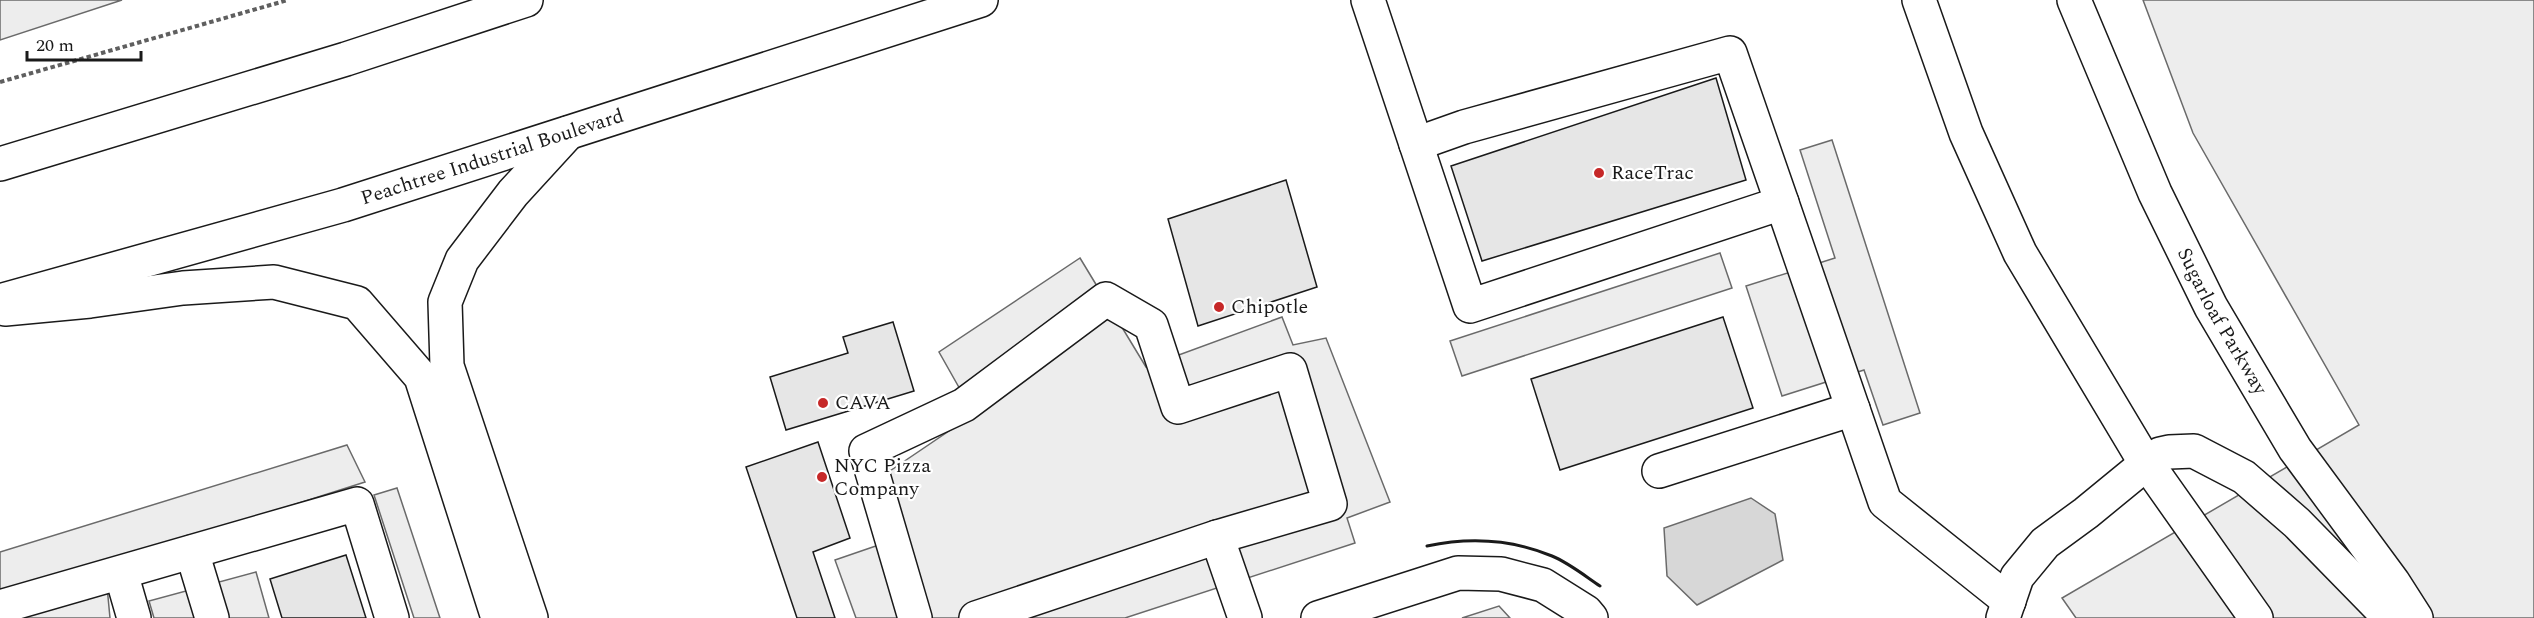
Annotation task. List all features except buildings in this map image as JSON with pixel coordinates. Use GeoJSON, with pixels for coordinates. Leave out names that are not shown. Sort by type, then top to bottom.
{"type":"FeatureCollection","features":[{"type":"Feature","properties":{"kind":"main road"},"geometry":{"type":"LineString","coordinates":[[0,164],[346,59],[526,0]]}},
{"type":"Feature","properties":{"kind":"main road","name":"Peachtree Industrial Boulevard"},"geometry":{"type":"LineString","coordinates":[[0,301],[343,205],[981,0]]}},
{"type":"Feature","properties":{"kind":"main road"},"geometry":{"type":"LineString","coordinates":[[1368,0],[1470,306],[1782,203]]}},
{"type":"Feature","properties":{"kind":"main road"},"geometry":{"type":"LineString","coordinates":[[1919,0],[1966,133],[2020,253],[2147,463],[2256,618]]}},
{"type":"Feature","properties":{"kind":"main road","name":"Sugarloaf Parkway"},"geometry":{"type":"LineString","coordinates":[[2074,0],[2155,193],[2211,308],[2295,449],[2393,582],[2416,618]]}},
{"type":"Feature","properties":{"kind":"main road"},"geometry":{"type":"LineString","coordinates":[[1416,144],[1464,127],[1730,53],[1885,502],[2006,610],[2018,577],[2045,543],[2160,454],[2194,451],[2244,477],[2297,523],[2390,618]]}},
{"type":"Feature","properties":{"kind":"main road"},"geometry":{"type":"LineString","coordinates":[[531,618],[447,366],[446,302],[462,260],[513,193],[568,133]]}},
{"type":"Feature","properties":{"kind":"main road"},"geometry":{"type":"LineString","coordinates":[[0,309],[90,301],[183,288],[274,282],[357,303],[421,378],[498,618]]}},
{"type":"Feature","properties":{"kind":"main road"},"geometry":{"type":"LineString","coordinates":[[915,618],[866,451],[964,405],[1106,299],[1151,325],[1178,407],[1290,370],[1330,504],[1216,537],[976,618]]}},
{"type":"Feature","properties":{"kind":"main road"},"geometry":{"type":"LineString","coordinates":[[1659,471],[1852,409]]}},
{"type":"Feature","properties":{"kind":"main road"},"geometry":{"type":"LineString","coordinates":[[2,618],[0,607],[357,504],[392,618]]}},
{"type":"Feature","properties":{"kind":"main road"},"geometry":{"type":"LineString","coordinates":[[1216,537],[1245,618]]}},
{"type":"Feature","properties":{"kind":"main road"},"geometry":{"type":"LineString","coordinates":[[192,552],[212,618]]}},
{"type":"Feature","properties":{"kind":"main road"},"geometry":{"type":"LineString","coordinates":[[121,573],[134,618]]}},
{"type":"Feature","properties":{"kind":"main road"},"geometry":{"type":"LineString","coordinates":[[1318,618],[1458,573],[1501,574],[1543,585],[1586,612],[1591,618]]}},
{"type":"Feature","properties":{"kind":"path"},"geometry":{"type":"LineString","coordinates":[[0,82],[288,0]]}},
{"type":"Feature","properties":{"kind":"shaded area"},"geometry":{"type":"Polygon","coordinates":[[[0,0],[122,0],[0,40],[0,0]]]}},
{"type":"Feature","properties":{"kind":"shaded area"},"geometry":{"type":"Polygon","coordinates":[[[2143,0],[2534,0],[2534,618],[2076,618],[2062,598],[2359,425],[2193,133],[2143,0]]]}},
{"type":"Feature","properties":{"kind":"shaded area"},"geometry":{"type":"Polygon","coordinates":[[[1832,140],[1920,413],[1883,425],[1864,370],[1782,396],[1746,286],[1835,258],[1800,150],[1832,140]]]}},
{"type":"Feature","properties":{"kind":"shaded area"},"geometry":{"type":"Polygon","coordinates":[[[1720,253],[1732,288],[1462,376],[1450,341],[1720,253]]]}},
{"type":"Feature","properties":{"kind":"shaded area"},"geometry":{"type":"Polygon","coordinates":[[[1080,258],[1146,367],[1282,317],[1293,345],[1326,338],[1390,502],[1347,518],[1355,543],[1125,618],[856,618],[835,560],[902,537],[884,475],[974,414],[939,352],[1080,258]]]}},
{"type":"Feature","properties":{"kind":"shaded area"},"geometry":{"type":"Polygon","coordinates":[[[347,445],[365,482],[105,565],[110,618],[0,618],[0,552],[347,445]]]}},
{"type":"Feature","properties":{"kind":"shaded area"},"geometry":{"type":"Polygon","coordinates":[[[397,488],[440,618],[414,618],[374,495],[397,488]]]}},
{"type":"Feature","properties":{"kind":"shaded area"},"geometry":{"type":"Polygon","coordinates":[[[1751,498],[1775,514],[1783,560],[1697,605],[1667,576],[1664,528],[1751,498]]]}},
{"type":"Feature","properties":{"kind":"shaded area"},"geometry":{"type":"Polygon","coordinates":[[[256,572],[269,618],[154,618],[149,601],[256,572]]]}},
{"type":"Feature","properties":{"kind":"shaded area"},"geometry":{"type":"Polygon","coordinates":[[[1499,606],[1510,618],[1462,618],[1499,606]]]}},
{"type":"Feature","properties":{"kind":"wall"},"geometry":{"type":"LineString","coordinates":[[1427,546],[1459,541],[1490,541],[1521,546],[1558,559],[1600,586]]}},
{"type":"Feature","properties":{"kind":"place","name":"RaceTrac"},"geometry":{"type":"Point","coordinates":[1599,173]}},
{"type":"Feature","properties":{"kind":"place","name":"Chipotle"},"geometry":{"type":"Point","coordinates":[1219,307]}},
{"type":"Feature","properties":{"kind":"place","name":"CAVA"},"geometry":{"type":"Point","coordinates":[823,403]}},
{"type":"Feature","properties":{"kind":"place","name":"NYC Pizza Company"},"geometry":{"type":"Point","coordinates":[822,477]}}]}
